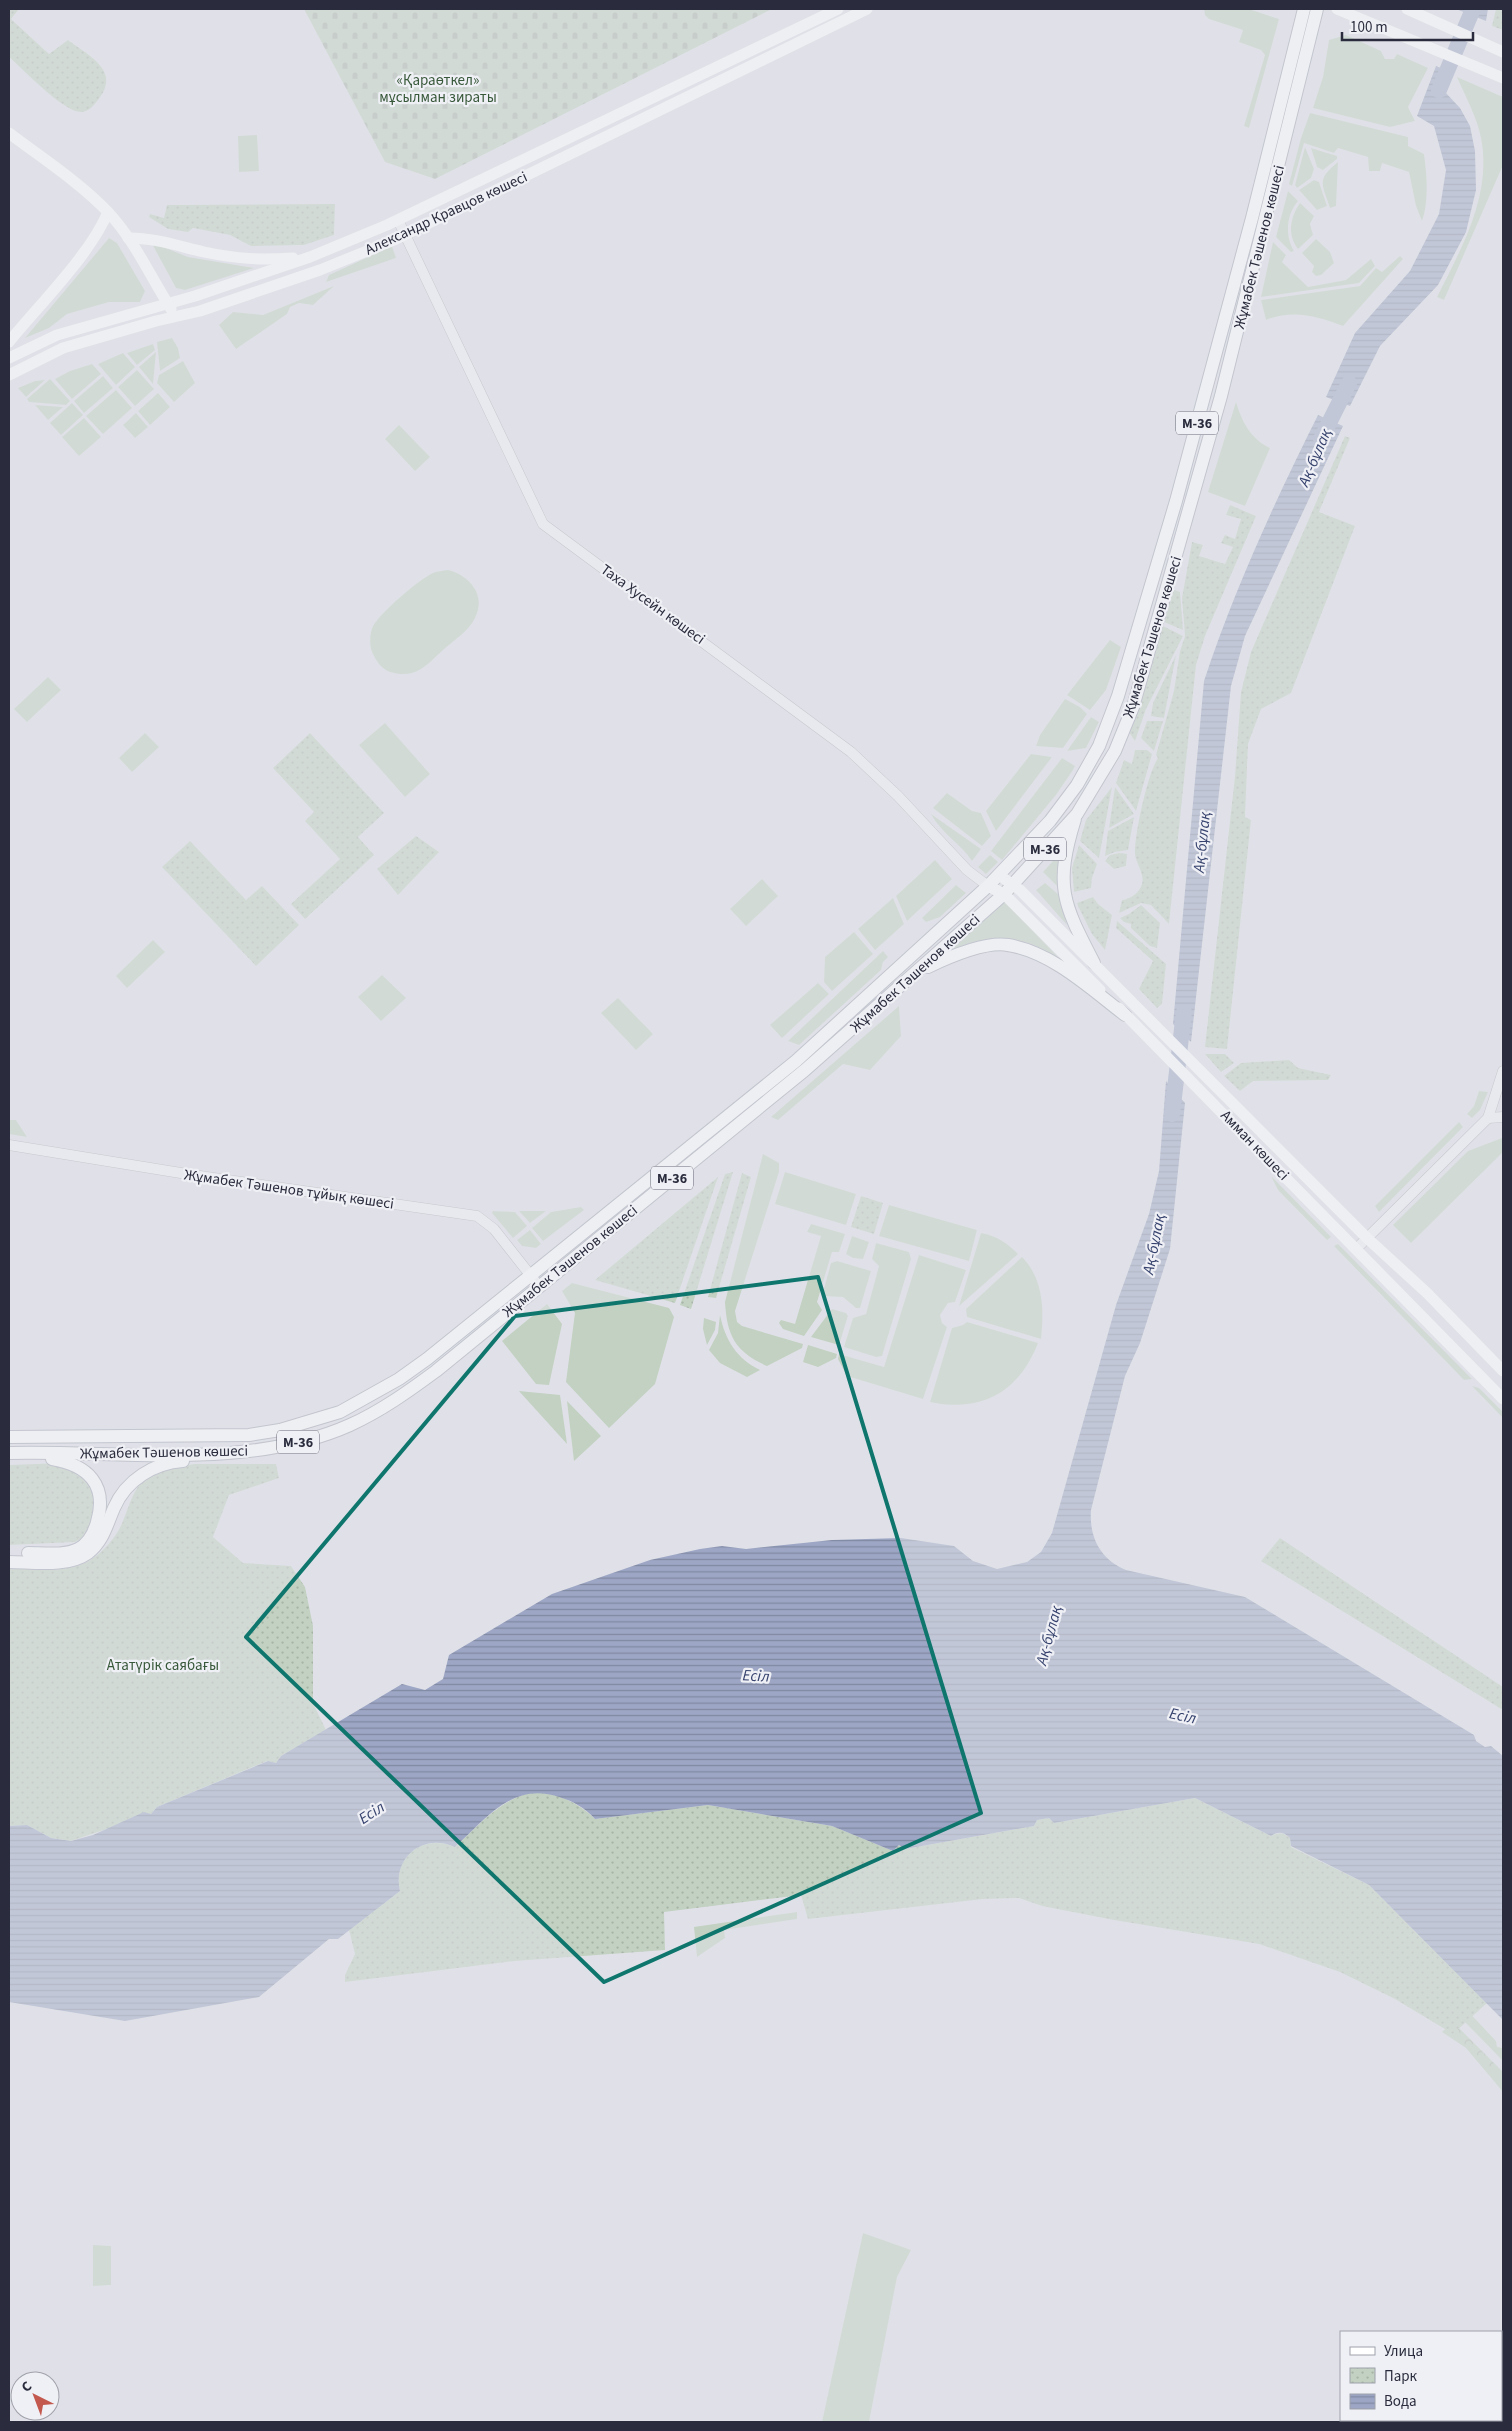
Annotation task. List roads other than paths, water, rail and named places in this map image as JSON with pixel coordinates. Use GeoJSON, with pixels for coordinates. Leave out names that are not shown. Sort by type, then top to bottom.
{"type":"FeatureCollection","features":[{"type":"Feature","properties":{"kind":"main road","name":"Александр Кравцов көшесі"},"geometry":{"type":"LineString","coordinates":[[9,358],[57,335],[167,303],[310,257],[398,220],[838,9]]}},
{"type":"Feature","properties":{"kind":"main road","name":"Александр Кравцов көшесі"},"geometry":{"type":"LineString","coordinates":[[9,375],[63,348],[200,311],[286,282],[405,234],[867,9]]}},
{"type":"Feature","properties":{"kind":"main road","name":"Жұмабек Тәшенов көшесі"},"geometry":{"type":"LineString","coordinates":[[9,1437],[249,1435],[312,1422],[340,1412],[399,1379],[796,1061],[988,886],[1050,821],[1077,785],[1099,746],[1118,696],[1176,501],[1252,218],[1304,9]]}},
{"type":"Feature","properties":{"kind":"main road","name":"Жұмабек Тәшенов көшесі"},"geometry":{"type":"LineString","coordinates":[[11,1453],[216,1454],[278,1447],[320,1436],[350,1425],[376,1412],[436,1371],[805,1070],[1014,884],[1077,814],[1115,751],[1133,707],[1221,396],[1317,9]]}},
{"type":"Feature","properties":{"kind":"main road"},"geometry":{"type":"LineString","coordinates":[[1337,9],[1503,78]]}},
{"type":"Feature","properties":{"kind":"main road"},"geometry":{"type":"LineString","coordinates":[[1407,9],[1503,52]]}},
{"type":"Feature","properties":{"kind":"main road"},"geometry":{"type":"LineString","coordinates":[[9,133],[47,161],[108,212],[150,272],[175,317]]}},
{"type":"Feature","properties":{"kind":"main road"},"geometry":{"type":"LineString","coordinates":[[9,342],[83,253],[102,227],[108,212]]}},
{"type":"Feature","properties":{"kind":"main road"},"geometry":{"type":"LineString","coordinates":[[128,238],[150,238],[204,252],[254,260],[310,257]]}},
{"type":"Feature","properties":{"kind":"main road"},"geometry":{"type":"LineString","coordinates":[[1077,814],[1065,852],[1063,887],[1066,904],[1075,927],[1094,963]]}},
{"type":"Feature","properties":{"kind":"main road","name":"Амман көшесі"},"geometry":{"type":"LineString","coordinates":[[999,875],[1014,884],[1164,1032],[1367,1238],[1427,1292],[1503,1371]]}},
{"type":"Feature","properties":{"kind":"main road","name":"Таха Хусейн көшесі"},"geometry":{"type":"LineString","coordinates":[[988,886],[1004,894]]}},
{"type":"Feature","properties":{"kind":"main road","name":"Амман көшесі"},"geometry":{"type":"LineString","coordinates":[[1004,894],[1196,1084],[1246,1138],[1357,1248],[1503,1399]]}},
{"type":"Feature","properties":{"kind":"main road"},"geometry":{"type":"LineString","coordinates":[[912,975],[969,950],[1007,944],[1052,962],[1126,1015]]}},
{"type":"Feature","properties":{"kind":"main road"},"geometry":{"type":"LineString","coordinates":[[9,1562],[68,1561],[87,1554],[100,1541],[115,1505],[135,1479],[167,1462],[237,1459],[278,1447]]}},
{"type":"Feature","properties":{"kind":"main road"},"geometry":{"type":"LineString","coordinates":[[9,1554],[71,1552],[78,1549],[94,1532],[102,1500],[96,1482],[69,1462],[11,1453]]}},
{"type":"Feature","properties":{"kind":"street","name":"Таха Хусейн көшесі"},"geometry":{"type":"LineString","coordinates":[[398,220],[543,524],[851,752],[898,796],[967,870],[988,886]]}},
{"type":"Feature","properties":{"kind":"street"},"geometry":{"type":"LineString","coordinates":[[1357,1248],[1488,1118],[1503,1071]]}},
{"type":"Feature","properties":{"kind":"street"},"geometry":{"type":"LineString","coordinates":[[1488,1118],[1503,1117]]}},
{"type":"Feature","properties":{"kind":"street","name":"Жұмабек Тәшенов тұйық көшесі"},"geometry":{"type":"LineString","coordinates":[[9,1145],[293,1190],[477,1216],[494,1229],[539,1286]]}},
{"type":"Feature","properties":{"kind":"water"},"geometry":{"type":"Polygon","coordinates":[[[1456,9],[1488,9],[1486,21],[1456,9]]]}},
{"type":"Feature","properties":{"kind":"water"},"geometry":{"type":"Polygon","coordinates":[[[1436,66],[1453,73],[1445,92],[1460,108],[1470,126],[1475,151],[1476,190],[1466,232],[1438,285],[1380,346],[1350,406],[1326,397],[1355,333],[1410,271],[1439,214],[1446,170],[1434,126],[1417,116],[1436,66]]]}},
{"type":"Feature","properties":{"kind":"water"},"geometry":{"type":"Polygon","coordinates":[[[1318,415],[1343,426],[1245,636],[1231,686],[1191,1042],[1173,1024],[1204,681],[1228,613],[1256,546],[1318,415]]]}},
{"type":"Feature","properties":{"kind":"water","name":"Есіл"},"geometry":{"type":"Polygon","coordinates":[[[1166,1081],[1185,1103],[1170,1249],[1140,1343],[1125,1376],[1091,1510],[1094,1538],[1109,1560],[1126,1570],[1245,1597],[1474,1735],[1476,1741],[1485,1747],[1491,1746],[1503,1756],[1503,2020],[1369,1885],[1291,1846],[1290,1838],[1285,1834],[1279,1833],[1271,1836],[1195,1798],[1054,1823],[1049,1818],[1037,1820],[1034,1826],[905,1849],[899,1845],[893,1851],[832,1826],[708,1805],[595,1819],[583,1808],[559,1797],[543,1793],[528,1794],[514,1798],[501,1806],[455,1847],[443,1843],[432,1843],[412,1851],[405,1859],[401,1868],[399,1879],[400,1891],[338,1939],[329,1939],[259,1997],[125,2021],[9,2002],[9,1826],[27,1825],[51,1838],[71,1841],[93,1835],[144,1812],[151,1814],[157,1807],[268,1761],[276,1763],[281,1756],[402,1684],[425,1690],[443,1679],[449,1655],[552,1594],[650,1560],[722,1546],[746,1549],[832,1540],[901,1538],[954,1546],[973,1561],[997,1569],[1027,1562],[1041,1552],[1052,1533],[1116,1305],[1149,1214],[1159,1171],[1166,1081]]]}},
{"type":"Feature","properties":{"kind":"waterway","name":"Ақ-бұлақ"},"geometry":{"type":"LineString","coordinates":[[1439,90],[1473,9]]}},
{"type":"Feature","properties":{"kind":"waterway","name":"Ақ-бұлақ"},"geometry":{"type":"LineString","coordinates":[[1321,439],[1349,383]]}},
{"type":"Feature","properties":{"kind":"waterway","name":"Ақ-бұлақ"},"geometry":{"type":"LineString","coordinates":[[1172,1114],[1184,1012]]}},
{"type":"Feature","properties":{"kind":"park label","name":"«Қараөткел» мұсылман зираты"},"geometry":{"type":"Point","coordinates":[438,88]}},
{"type":"Feature","properties":{"kind":"park label","name":"Ататүрік саябағы"},"geometry":{"type":"Point","coordinates":[163,1665]}}]}
